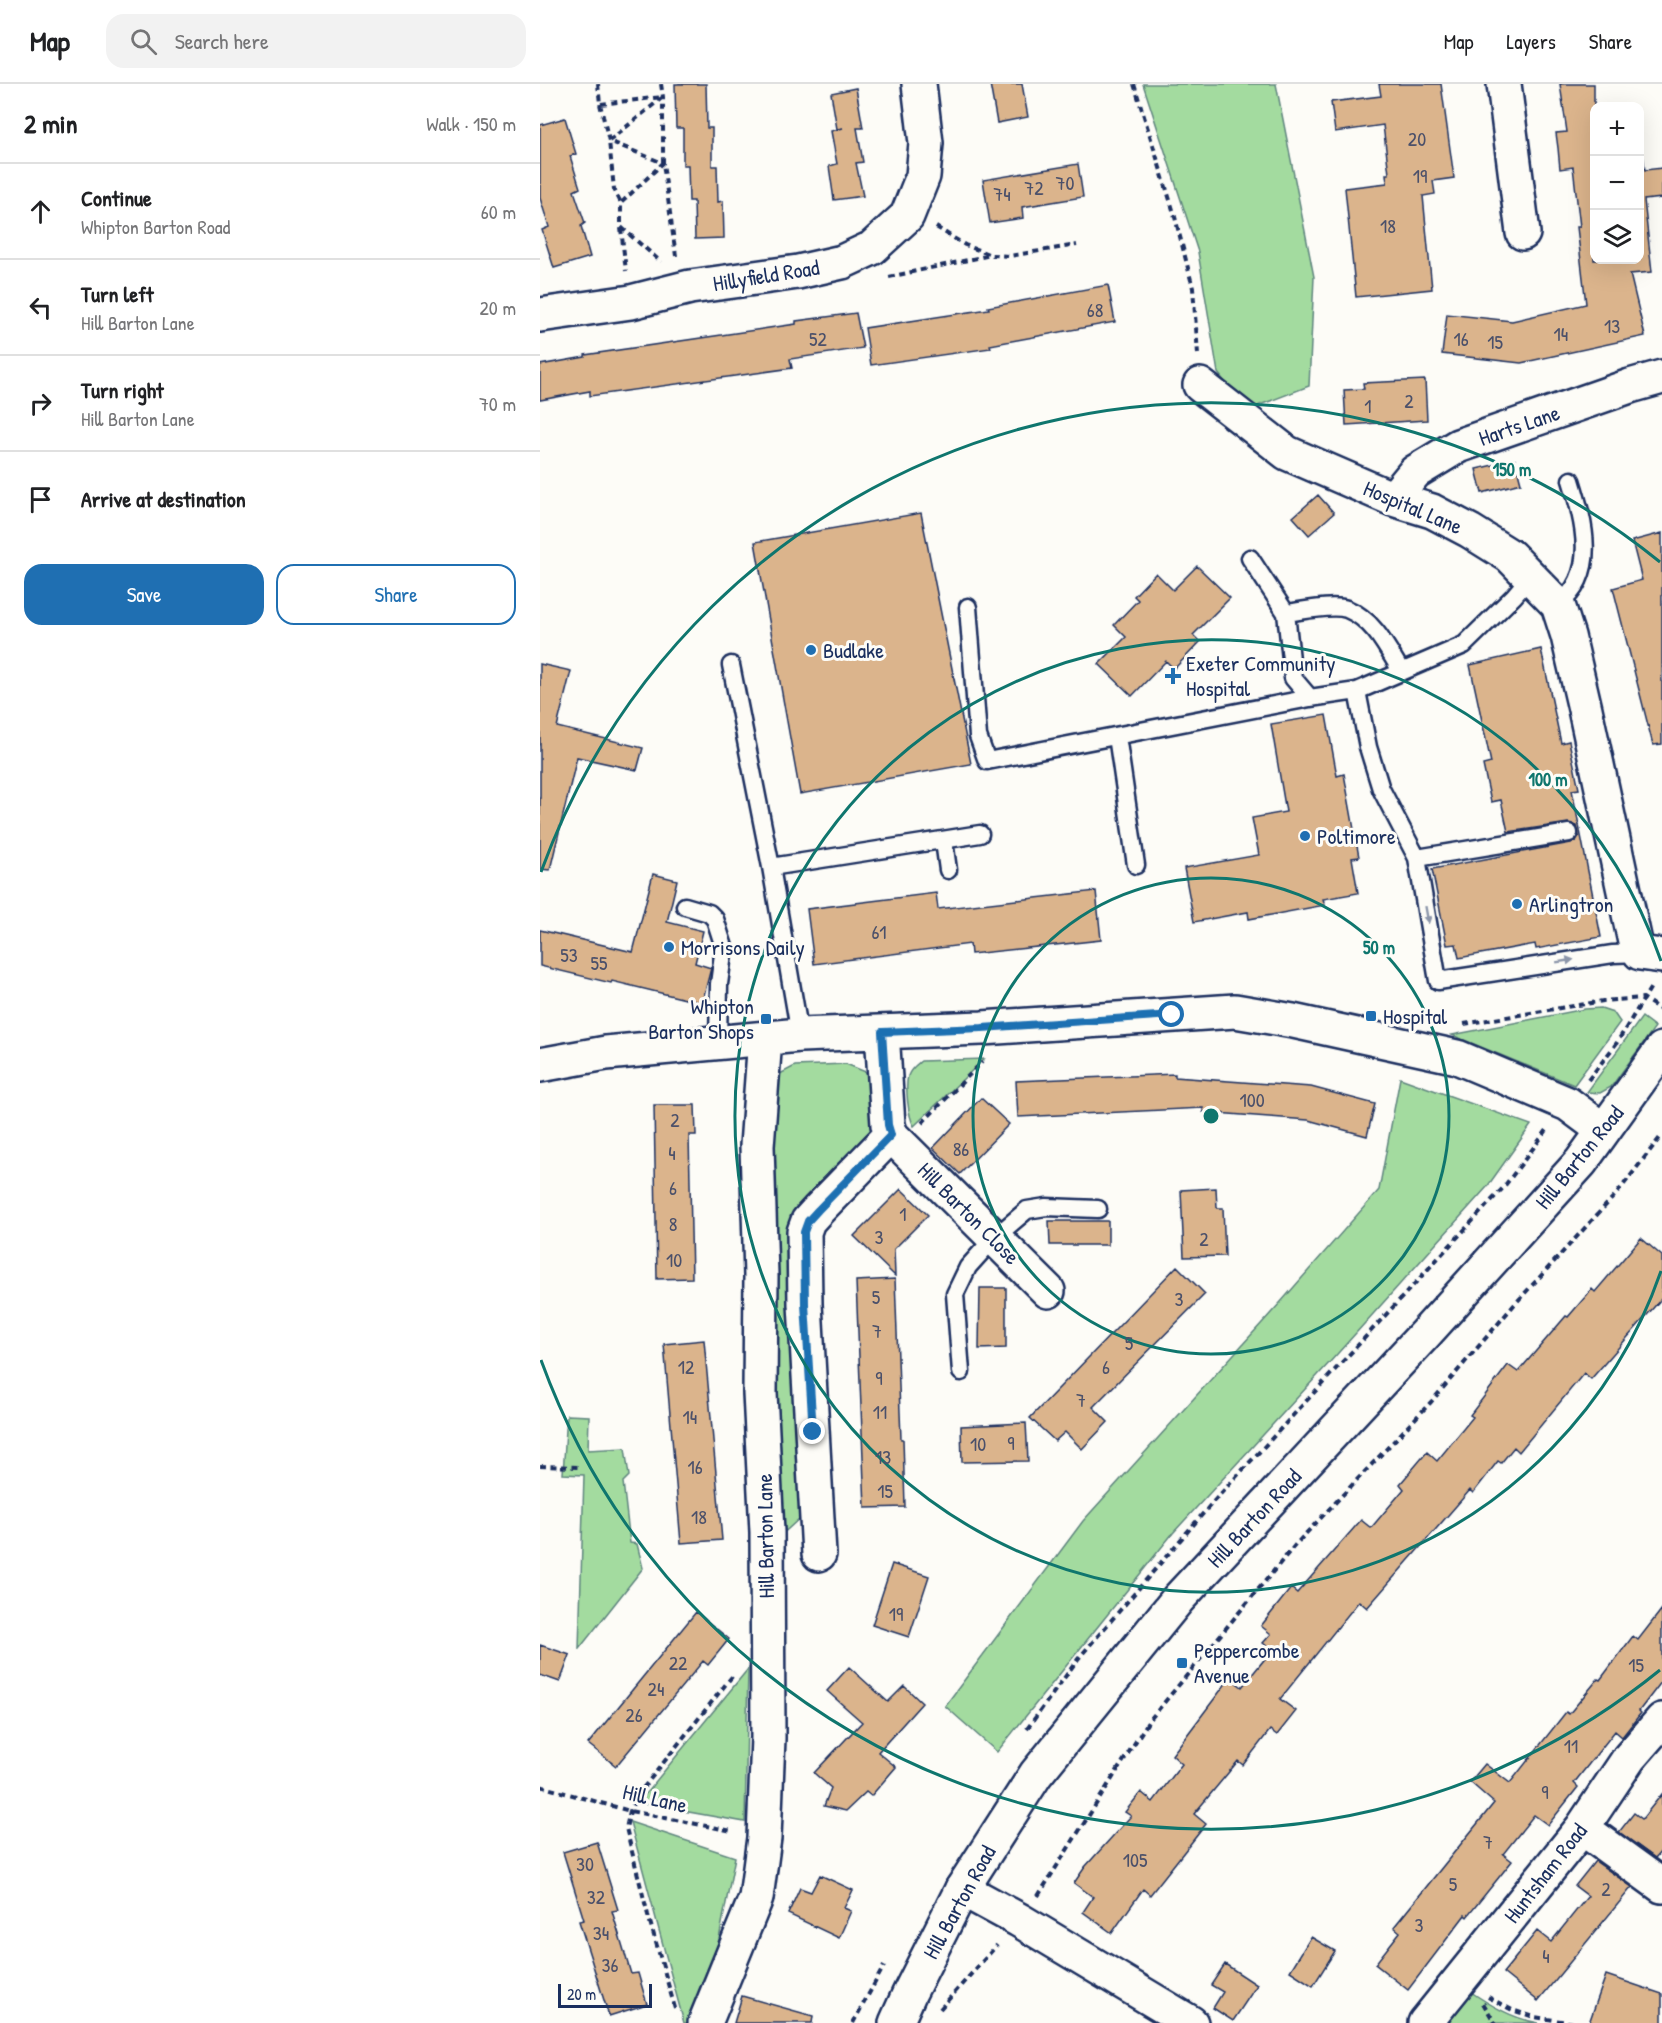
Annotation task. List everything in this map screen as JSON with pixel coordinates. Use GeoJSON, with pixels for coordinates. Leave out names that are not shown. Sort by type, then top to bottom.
{"type":"FeatureCollection","features":[{"type":"Feature","properties":{"kind":"street","name":"Hillyfield Road"},"geometry":{"type":"LineString","coordinates":[[540,315],[631,302],[690,287],[798,272],[842,262],[872,248],[907,216],[923,176],[926,143],[919,84]]}},
{"type":"Feature","properties":{"kind":"street"},"geometry":{"type":"LineString","coordinates":[[1504,84],[1523,233]]}},
{"type":"Feature","properties":{"kind":"street","name":"Harts Lane"},"geometry":{"type":"LineString","coordinates":[[1393,499],[1415,472],[1458,446],[1662,377]]}},
{"type":"Feature","properties":{"kind":"street","name":"Hospital Lane"},"geometry":{"type":"LineString","coordinates":[[1200,385],[1287,453],[1393,499],[1432,511],[1470,531],[1510,556],[1558,605],[1568,636],[1585,709],[1635,942],[1651,955]]}},
{"type":"Feature","properties":{"kind":"street"},"geometry":{"type":"LineString","coordinates":[[540,1065],[606,1053],[800,1035],[982,1028],[1235,1011],[1293,1021],[1457,1057],[1568,1104],[1603,1130]]}},
{"type":"Feature","properties":{"kind":"street"},"geometry":{"type":"LineString","coordinates":[[819,1554],[805,1304],[804,1232],[808,1221],[818,1210],[896,1140],[888,1125],[882,1032]]}},
{"type":"Feature","properties":{"kind":"street","name":"Hill Barton Lane"},"geometry":{"type":"LineString","coordinates":[[691,2018],[756,1898],[764,1838],[768,1738],[767,1532],[760,1394],[761,1276],[757,1146],[765,1038]]}},
{"type":"Feature","properties":{"kind":"street","name":"Hill Barton Road"},"geometry":{"type":"LineString","coordinates":[[896,2023],[962,1889],[1036,1774],[1178,1599],[1425,1334],[1581,1162],[1662,1049]]}},
{"type":"Feature","properties":{"kind":"street","name":"Hill Barton Close"},"geometry":{"type":"LineString","coordinates":[[896,1140],[1048,1291]]}},
{"type":"Feature","properties":{"kind":"street","name":"Huntsham Road"},"geometry":{"type":"LineString","coordinates":[[1425,2023],[1468,1988],[1629,1758],[1662,1720]]}},
{"type":"Feature","properties":{"kind":"street"},"geometry":{"type":"LineString","coordinates":[[1582,1828],[1662,1886]]}},
{"type":"Feature","properties":{"kind":"street"},"geometry":{"type":"LineString","coordinates":[[962,1889],[1019,1920],[1191,2023]]}},
{"type":"Feature","properties":{"kind":"lane"},"geometry":{"type":"LineString","coordinates":[[1558,605],[1570,596],[1580,580],[1584,550],[1584,523],[1570,480]]}},
{"type":"Feature","properties":{"kind":"lane"},"geometry":{"type":"LineString","coordinates":[[1250,558],[1286,613],[1293,678],[1310,698]]}},
{"type":"Feature","properties":{"kind":"lane"},"geometry":{"type":"LineString","coordinates":[[968,607],[978,736],[987,761],[1310,698],[1357,691],[1464,645],[1531,576]]}},
{"type":"Feature","properties":{"kind":"lane"},"geometry":{"type":"LineString","coordinates":[[1286,613],[1315,609],[1345,609],[1367,621],[1386,644],[1401,671]]}},
{"type":"Feature","properties":{"kind":"lane"},"geometry":{"type":"LineString","coordinates":[[731,665],[771,867],[800,1035]]}},
{"type":"Feature","properties":{"kind":"lane"},"geometry":{"type":"LineString","coordinates":[[1357,691],[1368,747],[1381,789],[1417,858],[1438,981],[1613,954],[1651,955]]}},
{"type":"Feature","properties":{"kind":"lane"},"geometry":{"type":"LineString","coordinates":[[1117,736],[1136,865]]}},
{"type":"Feature","properties":{"kind":"lane"},"geometry":{"type":"LineString","coordinates":[[1417,858],[1569,833]]}},
{"type":"Feature","properties":{"kind":"lane"},"geometry":{"type":"LineString","coordinates":[[771,867],[980,834]]}},
{"type":"Feature","properties":{"kind":"lane"},"geometry":{"type":"LineString","coordinates":[[944,841],[948,870]]}},
{"type":"Feature","properties":{"kind":"lane"},"geometry":{"type":"LineString","coordinates":[[685,906],[709,914],[716,919],[724,947],[719,993],[718,1042]]}},
{"type":"Feature","properties":{"kind":"lane"},"geometry":{"type":"LineString","coordinates":[[961,1372],[955,1294],[968,1267],[994,1238],[1027,1210],[1046,1207],[1098,1209]]}},
{"type":"Feature","properties":{"kind":"path"},"geometry":{"type":"LineString","coordinates":[[598,84],[600,104],[609,141],[614,189],[621,203],[626,271]]}},
{"type":"Feature","properties":{"kind":"path"},"geometry":{"type":"LineString","coordinates":[[661,84],[663,164],[676,251]]}},
{"type":"Feature","properties":{"kind":"path"},"geometry":{"type":"LineString","coordinates":[[1134,84],[1174,213],[1193,288],[1200,385]]}},
{"type":"Feature","properties":{"kind":"path"},"geometry":{"type":"LineString","coordinates":[[600,104],[663,97]]}},
{"type":"Feature","properties":{"kind":"path"},"geometry":{"type":"LineString","coordinates":[[609,141],[663,97]]}},
{"type":"Feature","properties":{"kind":"path"},"geometry":{"type":"LineString","coordinates":[[609,141],[663,164]]}},
{"type":"Feature","properties":{"kind":"path"},"geometry":{"type":"LineString","coordinates":[[621,203],[663,164]]}},
{"type":"Feature","properties":{"kind":"path","name":"Hillyfield Road"},"geometry":{"type":"LineString","coordinates":[[910,207],[965,245],[991,255]]}},
{"type":"Feature","properties":{"kind":"path","name":"Hillyfield Road"},"geometry":{"type":"LineString","coordinates":[[621,227],[690,287]]}},
{"type":"Feature","properties":{"kind":"path","name":"Hillyfield Road"},"geometry":{"type":"LineString","coordinates":[[842,262],[868,281],[991,255],[1009,256],[1077,245]]}},
{"type":"Feature","properties":{"kind":"path"},"geometry":{"type":"LineString","coordinates":[[1568,1104],[1616,1044],[1643,998],[1662,1011]]}},
{"type":"Feature","properties":{"kind":"path"},"geometry":{"type":"LineString","coordinates":[[896,1140],[985,1059]]}},
{"type":"Feature","properties":{"kind":"path"},"geometry":{"type":"LineString","coordinates":[[936,2017],[1032,1906],[1155,1713],[1296,1544],[1431,1402],[1514,1305],[1618,1192],[1662,1135]]}},
{"type":"Feature","properties":{"kind":"path"},"geometry":{"type":"LineString","coordinates":[[540,1466],[581,1467]]}},
{"type":"Feature","properties":{"kind":"path"},"geometry":{"type":"LineString","coordinates":[[691,2018],[648,1915],[626,1828],[636,1797],[741,1665]]}},
{"type":"Feature","properties":{"kind":"path","name":"Hill Lane"},"geometry":{"type":"LineString","coordinates":[[540,1786],[630,1811],[764,1838]]}},
{"type":"Feature","properties":{"kind":"path"},"geometry":{"type":"LineString","coordinates":[[1468,1988],[1495,2023]]}},
{"type":"Feature","properties":{"kind":"path"},"geometry":{"type":"LineString","coordinates":[[1468,1988],[1512,2010],[1534,2017],[1574,2023]]}},
{"type":"Feature","properties":{"kind":"green space"},"geometry":{"type":"Polygon","coordinates":[[[1143,84],[1276,84],[1314,277],[1309,386],[1247,410],[1218,373],[1198,252],[1143,84]]]}},
{"type":"Feature","properties":{"kind":"green space"},"geometry":{"type":"Polygon","coordinates":[[[1601,1008],[1613,1012],[1620,1022],[1574,1085],[1452,1035],[1585,1009],[1601,1008]]]}},
{"type":"Feature","properties":{"kind":"green space"},"geometry":{"type":"Polygon","coordinates":[[[1642,1017],[1655,1027],[1611,1087],[1600,1093],[1587,1092],[1642,1017]]]}},
{"type":"Feature","properties":{"kind":"green space"},"geometry":{"type":"Polygon","coordinates":[[[984,1059],[914,1126],[909,1109],[907,1087],[908,1076],[913,1067],[921,1061],[984,1059]]]}},
{"type":"Feature","properties":{"kind":"green space"},"geometry":{"type":"Polygon","coordinates":[[[846,1064],[873,1075],[878,1114],[871,1137],[812,1195],[801,1517],[776,1540],[770,1157],[778,1075],[795,1066],[846,1064]]]}},
{"type":"Feature","properties":{"kind":"green space"},"geometry":{"type":"Polygon","coordinates":[[[1400,1078],[1531,1125],[1487,1187],[1173,1533],[997,1752],[945,1706],[1083,1521],[1379,1190],[1400,1078]]]}},
{"type":"Feature","properties":{"kind":"green space"},"geometry":{"type":"Polygon","coordinates":[[[567,1415],[589,1416],[588,1450],[625,1448],[629,1476],[623,1482],[630,1543],[637,1544],[643,1568],[579,1649],[584,1475],[563,1474],[567,1415]]]}},
{"type":"Feature","properties":{"kind":"green space"},"geometry":{"type":"Polygon","coordinates":[[[748,1669],[745,1822],[638,1803],[748,1669]]]}},
{"type":"Feature","properties":{"kind":"green space"},"geometry":{"type":"Polygon","coordinates":[[[630,1822],[735,1857],[718,1944],[688,2023],[684,2023],[630,1822]]]}},
{"type":"Feature","properties":{"kind":"green space"},"geometry":{"type":"Polygon","coordinates":[[[1468,1990],[1502,2011],[1539,2023],[1441,2023],[1468,1990]]]}},
{"type":"Feature","properties":{"kind":"building"},"geometry":{"type":"Polygon","coordinates":[[[675,84],[706,84],[707,128],[712,128],[712,166],[717,166],[718,202],[723,201],[724,238],[695,239],[694,201],[689,201],[688,165],[683,165],[683,128],[676,128],[675,84]]]}},
{"type":"Feature","properties":{"kind":"building"},"geometry":{"type":"Polygon","coordinates":[[[990,84],[1022,84],[1028,117],[997,123],[990,84]]]}},
{"type":"Feature","properties":{"kind":"building"},"geometry":{"type":"Polygon","coordinates":[[[1379,84],[1441,84],[1454,178],[1433,181],[1435,194],[1423,196],[1432,289],[1356,297],[1345,188],[1387,183],[1386,174],[1389,174],[1383,125],[1335,132],[1331,102],[1381,96],[1379,84]]]}},
{"type":"Feature","properties":{"kind":"building"},"geometry":{"type":"Polygon","coordinates":[[[1560,84],[1594,84],[1594,102],[1590,102],[1590,264],[1644,264],[1644,200],[1652,272],[1630,274],[1645,336],[1521,363],[1442,354],[1447,314],[1512,321],[1586,304],[1573,167],[1560,169],[1556,133],[1567,132],[1560,84]]]}},
{"type":"Feature","properties":{"kind":"building"},"geometry":{"type":"Polygon","coordinates":[[[856,88],[863,128],[857,128],[863,162],[856,163],[863,196],[834,200],[829,166],[837,164],[831,131],[843,128],[837,129],[831,93],[856,88]]]}},
{"type":"Feature","properties":{"kind":"building"},"geometry":{"type":"Polygon","coordinates":[[[565,118],[576,154],[570,156],[580,188],[574,191],[585,223],[581,226],[590,257],[554,268],[542,230],[549,227],[540,198],[540,125],[565,118]]]}},
{"type":"Feature","properties":{"kind":"building"},"geometry":{"type":"Polygon","coordinates":[[[1644,162],[1645,170],[1662,168],[1662,198],[1644,200],[1644,162]]]}},
{"type":"Feature","properties":{"kind":"building"},"geometry":{"type":"Polygon","coordinates":[[[1078,164],[1083,197],[1022,207],[1023,218],[990,223],[983,180],[1078,164]]]}},
{"type":"Feature","properties":{"kind":"building"},"geometry":{"type":"Polygon","coordinates":[[[1108,285],[1115,322],[990,345],[991,348],[871,365],[865,328],[989,309],[988,307],[1108,285]]]}},
{"type":"Feature","properties":{"kind":"building"},"geometry":{"type":"Polygon","coordinates":[[[856,313],[863,348],[790,359],[792,368],[590,396],[590,391],[540,400],[540,365],[585,357],[585,355],[856,313]]]}},
{"type":"Feature","properties":{"kind":"building"},"geometry":{"type":"Polygon","coordinates":[[[1425,380],[1427,420],[1346,425],[1344,390],[1364,389],[1363,383],[1425,380]]]}},
{"type":"Feature","properties":{"kind":"building"},"geometry":{"type":"Polygon","coordinates":[[[1515,460],[1521,483],[1482,493],[1476,469],[1515,460]]]}},
{"type":"Feature","properties":{"kind":"building"},"geometry":{"type":"Polygon","coordinates":[[[1318,495],[1334,513],[1309,535],[1293,517],[1318,495]]]}},
{"type":"Feature","properties":{"kind":"building","name":"Budlake"},"geometry":{"type":"Polygon","coordinates":[[[921,513],[971,764],[800,794],[755,542],[921,513]]]}},
{"type":"Feature","properties":{"kind":"building"},"geometry":{"type":"Polygon","coordinates":[[[1662,533],[1662,744],[1653,745],[1613,588],[1642,580],[1632,541],[1662,533]]]}},
{"type":"Feature","properties":{"kind":"building"},"geometry":{"type":"Polygon","coordinates":[[[1197,566],[1230,598],[1193,635],[1200,642],[1174,669],[1166,661],[1132,696],[1099,664],[1126,637],[1114,625],[1138,600],[1134,596],[1156,573],[1173,590],[1197,566]]]}},
{"type":"Feature","properties":{"kind":"building"},"geometry":{"type":"Polygon","coordinates":[[[1541,649],[1561,743],[1569,741],[1579,789],[1572,790],[1601,937],[1536,949],[1535,944],[1459,958],[1456,944],[1447,945],[1432,869],[1571,843],[1579,836],[1577,826],[1568,823],[1508,832],[1501,800],[1491,802],[1483,765],[1491,763],[1470,665],[1541,649]]]}},
{"type":"Feature","properties":{"kind":"building"},"geometry":{"type":"Polygon","coordinates":[[[540,664],[571,671],[557,727],[643,748],[637,770],[577,757],[550,870],[540,869],[540,664]]]}},
{"type":"Feature","properties":{"kind":"building","name":"Poltimore"},"geometry":{"type":"Polygon","coordinates":[[[1326,715],[1337,776],[1344,774],[1359,857],[1352,858],[1358,893],[1323,899],[1325,905],[1249,919],[1248,912],[1194,922],[1184,868],[1259,855],[1252,818],[1286,812],[1271,724],[1326,715]]]}},
{"type":"Feature","properties":{"kind":"building"},"geometry":{"type":"Polygon","coordinates":[[[653,874],[677,880],[667,922],[703,931],[695,963],[711,968],[702,1003],[540,966],[540,930],[633,952],[653,874]]]}},
{"type":"Feature","properties":{"kind":"building"},"geometry":{"type":"Polygon","coordinates":[[[1096,891],[1101,940],[971,954],[970,944],[814,964],[807,909],[936,893],[938,909],[1096,891]]]}},
{"type":"Feature","properties":{"kind":"building"},"geometry":{"type":"Polygon","coordinates":[[[1175,1074],[1175,1077],[1311,1087],[1375,1104],[1367,1136],[1308,1120],[1203,1112],[1203,1108],[1018,1117],[1016,1081],[1175,1074]]]}},
{"type":"Feature","properties":{"kind":"building"},"geometry":{"type":"Polygon","coordinates":[[[981,1098],[1009,1124],[960,1174],[933,1148],[981,1098]]]}},
{"type":"Feature","properties":{"kind":"building"},"geometry":{"type":"Polygon","coordinates":[[[654,1105],[695,1105],[696,1135],[689,1135],[692,1278],[657,1279],[654,1105]]]}},
{"type":"Feature","properties":{"kind":"building"},"geometry":{"type":"Polygon","coordinates":[[[1216,1188],[1217,1208],[1223,1208],[1225,1256],[1184,1257],[1181,1190],[1216,1188]]]}},
{"type":"Feature","properties":{"kind":"building"},"geometry":{"type":"Polygon","coordinates":[[[901,1189],[928,1215],[894,1249],[895,1276],[854,1236],[901,1189]]]}},
{"type":"Feature","properties":{"kind":"building"},"geometry":{"type":"Polygon","coordinates":[[[1049,1221],[1108,1221],[1108,1245],[1050,1245],[1049,1221]]]}},
{"type":"Feature","properties":{"kind":"building"},"geometry":{"type":"Polygon","coordinates":[[[1641,1238],[1662,1256],[1662,1298],[1591,1379],[1584,1373],[1519,1452],[1514,1447],[1501,1463],[1498,1461],[1473,1493],[1470,1490],[1367,1608],[1359,1601],[1280,1699],[1296,1711],[1277,1735],[1270,1730],[1243,1765],[1238,1761],[1194,1814],[1206,1824],[1150,1895],[1143,1889],[1112,1933],[1083,1912],[1093,1897],[1074,1883],[1085,1867],[1131,1816],[1125,1812],[1141,1792],[1153,1802],[1182,1764],[1172,1755],[1230,1678],[1242,1687],[1272,1650],[1263,1643],[1271,1634],[1261,1626],[1291,1588],[1297,1593],[1361,1520],[1371,1528],[1404,1489],[1400,1484],[1427,1452],[1437,1461],[1473,1417],[1470,1415],[1508,1365],[1518,1372],[1566,1316],[1568,1317],[1592,1289],[1595,1292],[1641,1238]]]}},
{"type":"Feature","properties":{"kind":"building"},"geometry":{"type":"Polygon","coordinates":[[[1177,1266],[1205,1294],[1093,1407],[1108,1422],[1082,1449],[1065,1432],[1055,1441],[1030,1418],[1177,1266]]]}},
{"type":"Feature","properties":{"kind":"building"},"geometry":{"type":"Polygon","coordinates":[[[895,1279],[905,1507],[865,1508],[856,1281],[895,1279]]]}},
{"type":"Feature","properties":{"kind":"building"},"geometry":{"type":"Polygon","coordinates":[[[980,1288],[1006,1288],[1006,1348],[979,1349],[980,1288]]]}},
{"type":"Feature","properties":{"kind":"building"},"geometry":{"type":"Polygon","coordinates":[[[704,1340],[722,1540],[681,1543],[664,1344],[704,1340]]]}},
{"type":"Feature","properties":{"kind":"building"},"geometry":{"type":"Polygon","coordinates":[[[1026,1423],[1028,1461],[962,1462],[961,1426],[1026,1423]]]}},
{"type":"Feature","properties":{"kind":"building"},"geometry":{"type":"Polygon","coordinates":[[[892,1564],[929,1576],[909,1637],[872,1625],[892,1564]]]}},
{"type":"Feature","properties":{"kind":"building"},"geometry":{"type":"Polygon","coordinates":[[[1662,1609],[1662,1681],[1639,1711],[1641,1713],[1622,1737],[1615,1731],[1574,1783],[1578,1787],[1548,1825],[1534,1815],[1503,1854],[1512,1861],[1467,1917],[1465,1915],[1408,1990],[1375,1964],[1400,1932],[1394,1927],[1494,1803],[1470,1782],[1485,1764],[1510,1783],[1566,1712],[1569,1714],[1598,1679],[1600,1680],[1633,1636],[1638,1640],[1662,1609]]]}},
{"type":"Feature","properties":{"kind":"building"},"geometry":{"type":"Polygon","coordinates":[[[696,1612],[729,1639],[708,1665],[703,1661],[616,1766],[588,1744],[696,1612]]]}},
{"type":"Feature","properties":{"kind":"building"},"geometry":{"type":"Polygon","coordinates":[[[540,1645],[570,1655],[560,1682],[540,1675],[540,1645]]]}},
{"type":"Feature","properties":{"kind":"building"},"geometry":{"type":"Polygon","coordinates":[[[849,1667],[888,1702],[904,1686],[922,1703],[878,1752],[896,1767],[871,1796],[866,1792],[846,1811],[824,1806],[831,1788],[814,1773],[862,1722],[827,1691],[849,1667]]]}},
{"type":"Feature","properties":{"kind":"building"},"geometry":{"type":"Polygon","coordinates":[[[1662,1794],[1662,1850],[1655,1858],[1619,1832],[1634,1813],[1642,1819],[1662,1794]]]}},
{"type":"Feature","properties":{"kind":"building"},"geometry":{"type":"Polygon","coordinates":[[[597,1842],[618,1910],[612,1911],[631,1974],[638,1973],[647,2004],[609,2016],[579,1921],[584,1920],[563,1852],[597,1842]]]}},
{"type":"Feature","properties":{"kind":"building"},"geometry":{"type":"Polygon","coordinates":[[[1595,1861],[1632,1887],[1538,2001],[1503,1973],[1537,1931],[1551,1942],[1588,1896],[1575,1886],[1595,1861]]]}},
{"type":"Feature","properties":{"kind":"building"},"geometry":{"type":"Polygon","coordinates":[[[820,1875],[853,1890],[844,1908],[851,1911],[839,1938],[788,1914],[800,1888],[811,1892],[820,1875]]]}},
{"type":"Feature","properties":{"kind":"building"},"geometry":{"type":"Polygon","coordinates":[[[1311,1937],[1335,1951],[1313,1986],[1290,1971],[1311,1937]]]}},
{"type":"Feature","properties":{"kind":"building"},"geometry":{"type":"Polygon","coordinates":[[[1225,1964],[1257,1985],[1233,2021],[1213,2008],[1223,1992],[1211,1985],[1225,1964]]]}},
{"type":"Feature","properties":{"kind":"building"},"geometry":{"type":"Polygon","coordinates":[[[1606,1975],[1662,1994],[1662,2023],[1589,2023],[1606,1975]]]}},
{"type":"Feature","properties":{"kind":"building"},"geometry":{"type":"Polygon","coordinates":[[[742,1996],[813,2016],[812,2023],[734,2023],[742,1996]]]}},
{"type":"Feature","properties":{"kind":"place","name":"Budlake"},"geometry":{"type":"Point","coordinates":[811,650]}},
{"type":"Feature","properties":{"kind":"place","name":"Exeter Community Hospital"},"geometry":{"type":"Point","coordinates":[1173,676]}},
{"type":"Feature","properties":{"kind":"place","name":"Poltimore"},"geometry":{"type":"Point","coordinates":[1305,836]}},
{"type":"Feature","properties":{"kind":"place","name":"Arlingtron"},"geometry":{"type":"Point","coordinates":[1517,904]}},
{"type":"Feature","properties":{"kind":"place","name":"Morrisons Daily"},"geometry":{"type":"Point","coordinates":[669,947]}},
{"type":"Feature","properties":{"kind":"place","name":"Hospital"},"geometry":{"type":"Point","coordinates":[1371,1016]}},
{"type":"Feature","properties":{"kind":"place","name":"Whipton Barton Shops"},"geometry":{"type":"Point","coordinates":[766,1019]}},
{"type":"Feature","properties":{"kind":"place","name":"Peppercombe Avenue"},"geometry":{"type":"Point","coordinates":[1182,1663]}},
{"type":"Feature","properties":{"kind":"route"},"geometry":{"type":"LineString","coordinates":[[813,1432],[805,1304],[804,1232],[808,1221],[891,1135],[888,1125],[882,1032],[982,1028],[1172,1015]]}}]}
